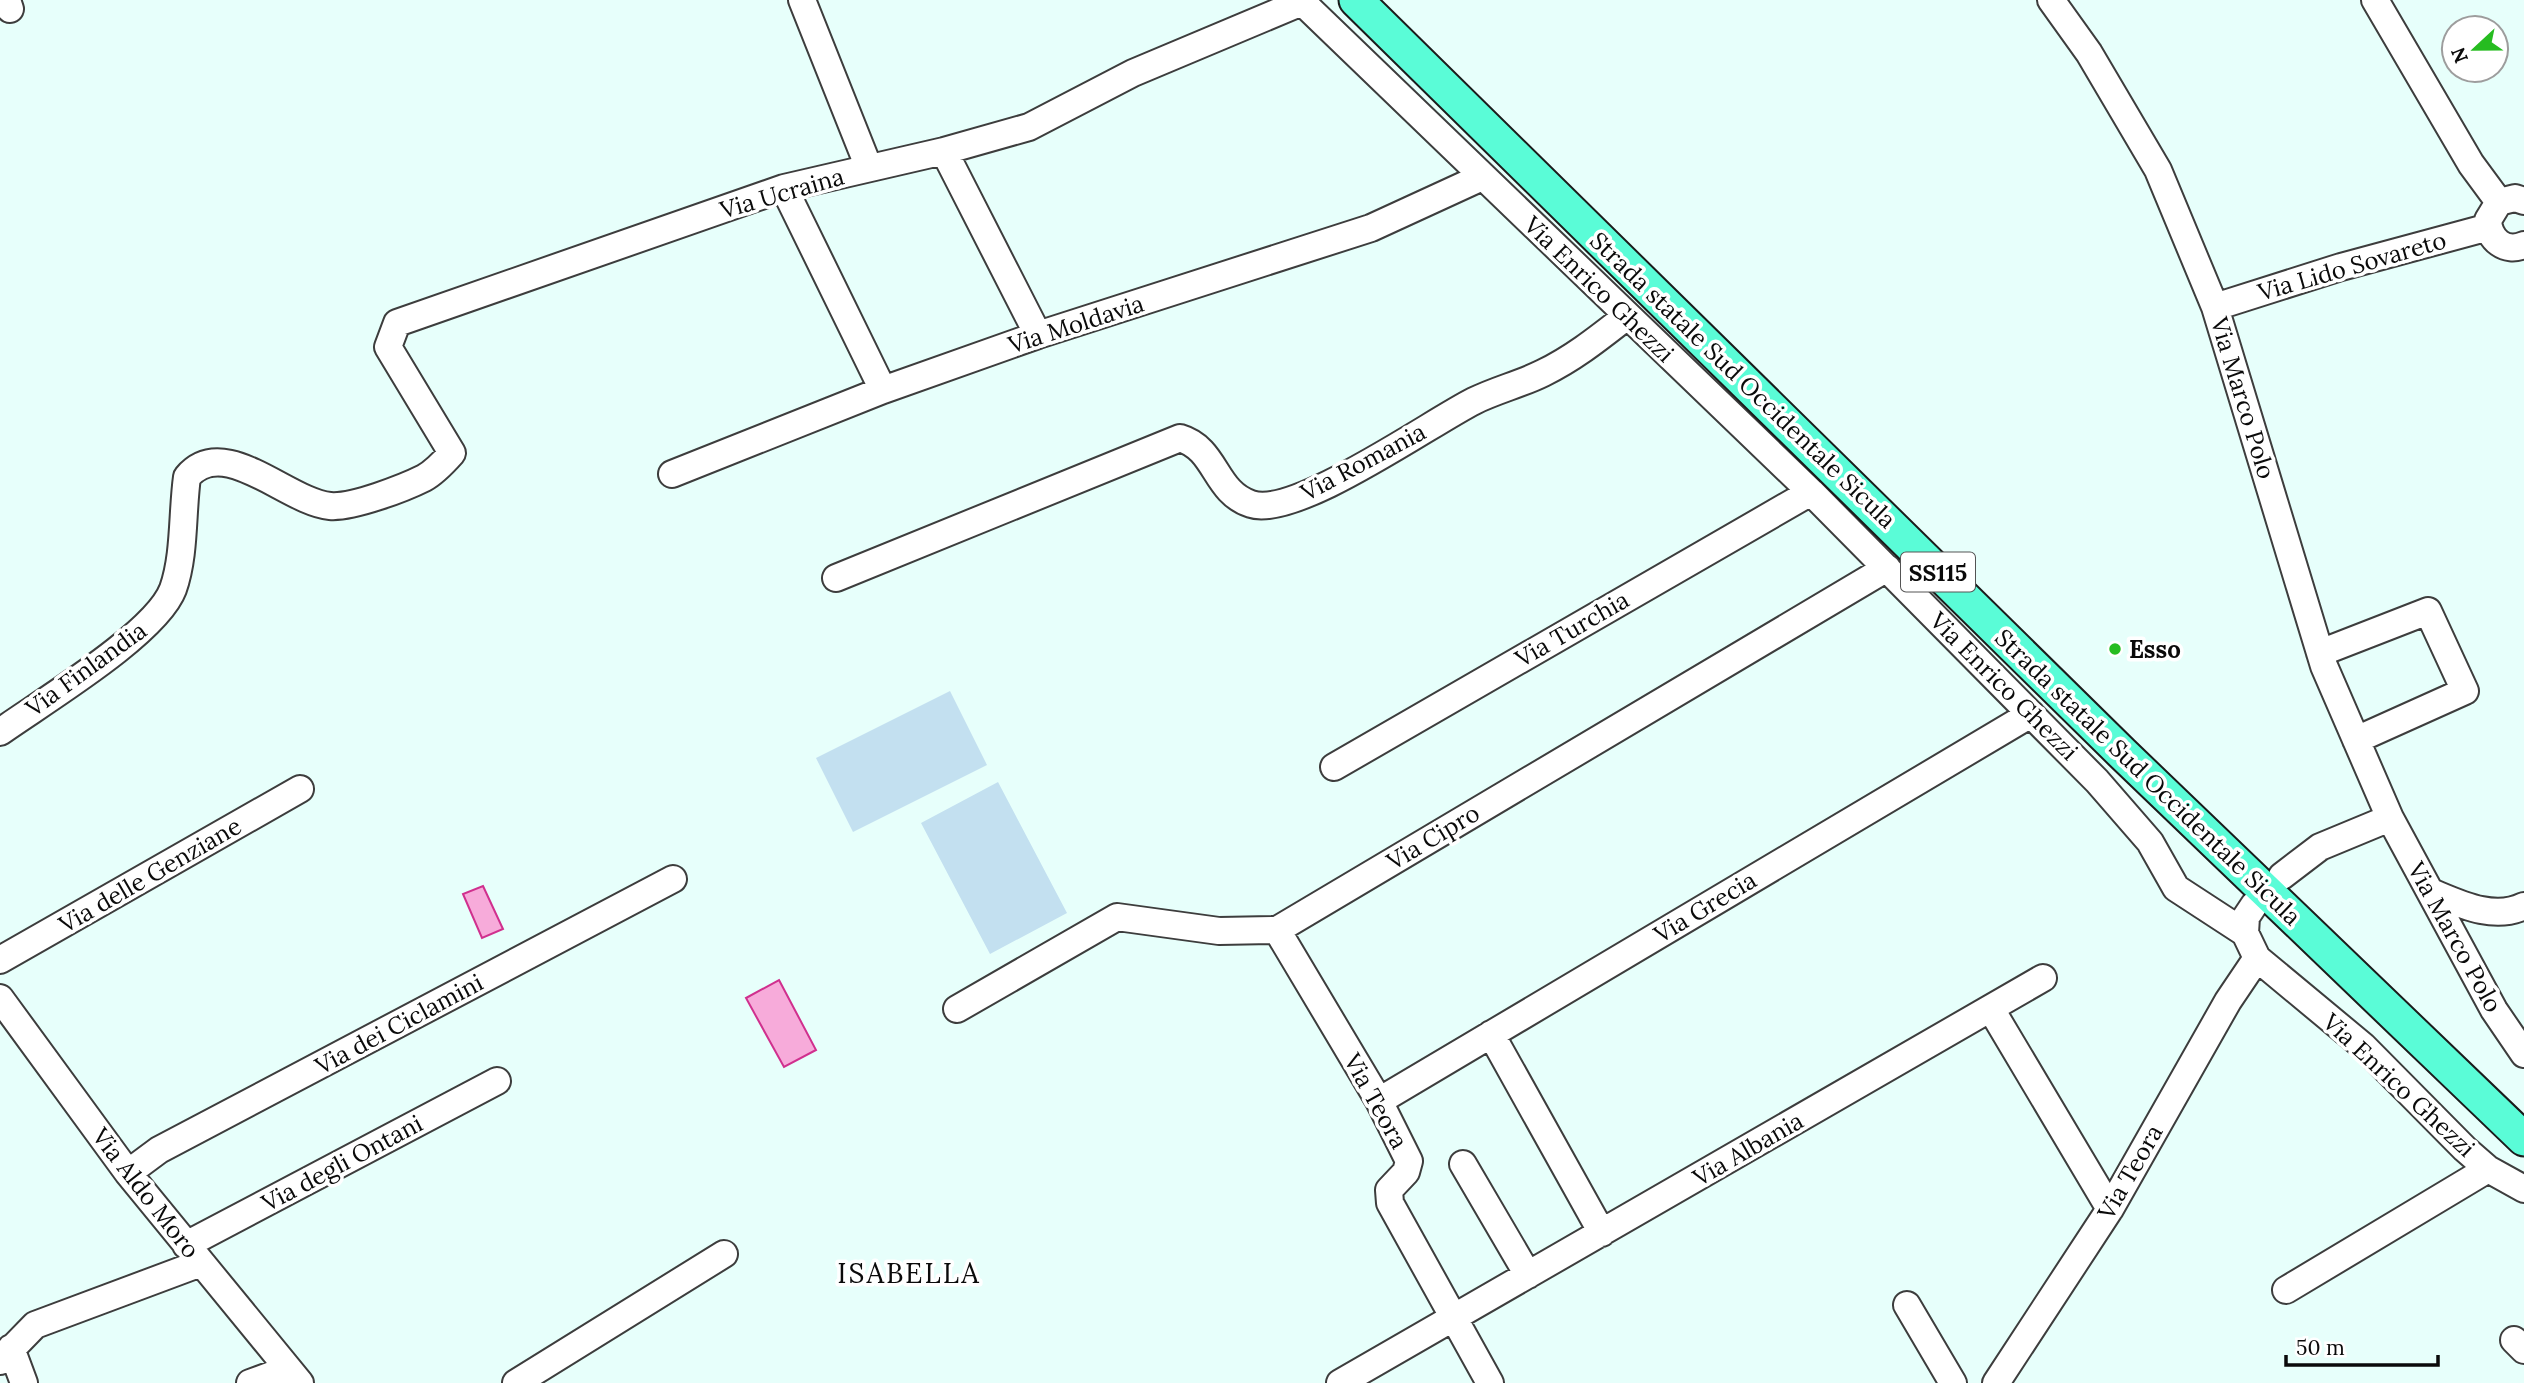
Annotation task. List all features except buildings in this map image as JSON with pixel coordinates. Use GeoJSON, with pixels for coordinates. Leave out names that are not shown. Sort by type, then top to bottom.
{"type":"FeatureCollection","features":[{"type":"Feature","properties":{"kind":"main road","name":"Strada statale Sud Occidentale Sicula"},"geometry":{"type":"LineString","coordinates":[[1356,0],[2102,733],[2524,1139]]}},
{"type":"Feature","properties":{"kind":"street"},"geometry":{"type":"LineString","coordinates":[[802,0],[869,168]]}},
{"type":"Feature","properties":{"kind":"street","name":"Via Marco Polo"},"geometry":{"type":"LineString","coordinates":[[2051,0],[2120,102],[2158,170],[2215,307],[2320,653],[2356,740],[2390,818],[2494,1010],[2524,1054]]}},
{"type":"Feature","properties":{"kind":"street"},"geometry":{"type":"LineString","coordinates":[[2375,0],[2471,164],[2512,202],[2490,213],[2488,228],[2503,246],[2524,245]]}},
{"type":"Feature","properties":{"kind":"street","name":"Via Ucraina"},"geometry":{"type":"LineString","coordinates":[[452,453],[388,347],[397,323],[784,188],[944,151],[1029,127],[1133,73],[1301,1]]}},
{"type":"Feature","properties":{"kind":"street","name":"Via Enrico Ghezzi"},"geometry":{"type":"LineString","coordinates":[[1301,1],[1887,568],[2097,781],[2150,842],[2176,888],[2245,933],[2257,958],[2363,1046],[2488,1169],[2524,1189]]}},
{"type":"Feature","properties":{"kind":"street"},"geometry":{"type":"LineString","coordinates":[[944,151],[1038,335]]}},
{"type":"Feature","properties":{"kind":"street","name":"Via Moldavia"},"geometry":{"type":"LineString","coordinates":[[672,474],[883,390],[1038,335],[1371,228],[1482,177]]}},
{"type":"Feature","properties":{"kind":"street"},"geometry":{"type":"LineString","coordinates":[[784,188],[883,390]]}},
{"type":"Feature","properties":{"kind":"street","name":"Via Lido Sovareto"},"geometry":{"type":"LineString","coordinates":[[2215,307],[2341,267],[2488,228]]}},
{"type":"Feature","properties":{"kind":"street","name":"Via Romania"},"geometry":{"type":"LineString","coordinates":[[836,579],[1180,438],[1195,442],[1237,497],[1252,505],[1287,502],[1332,483],[1475,401],[1543,373],[1583,350],[1627,316]]}},
{"type":"Feature","properties":{"kind":"street","name":"Via Finlandia"},"geometry":{"type":"LineString","coordinates":[[0,732],[140,633],[164,607],[178,569],[187,477],[194,469],[212,462],[239,466],[283,490],[331,506],[388,492],[424,478],[452,453]]}},
{"type":"Feature","properties":{"kind":"street","name":"Via Turchia"},"geometry":{"type":"LineString","coordinates":[[1334,767],[1811,492]]}},
{"type":"Feature","properties":{"kind":"street","name":"Via Cipro"},"geometry":{"type":"LineString","coordinates":[[957,1009],[1117,917],[1219,932],[1277,930],[1887,568]]}},
{"type":"Feature","properties":{"kind":"street"},"geometry":{"type":"LineString","coordinates":[[2320,653],[2428,611],[2465,691],[2356,740]]}},
{"type":"Feature","properties":{"kind":"street","name":"Via Grecia"},"geometry":{"type":"LineString","coordinates":[[1379,1101],[2031,714]]}},
{"type":"Feature","properties":{"kind":"street","name":"Via delle Genziane"},"geometry":{"type":"LineString","coordinates":[[0,960],[300,789]]}},
{"type":"Feature","properties":{"kind":"street"},"geometry":{"type":"LineString","coordinates":[[2281,876],[2320,846],[2390,818]]}},
{"type":"Feature","properties":{"kind":"street","name":"Via dei Ciclamini"},"geometry":{"type":"LineString","coordinates":[[128,1173],[159,1150],[673,879]]}},
{"type":"Feature","properties":{"kind":"street"},"geometry":{"type":"LineString","coordinates":[[2431,892],[2485,912],[2515,910],[2524,906]]}},
{"type":"Feature","properties":{"kind":"street"},"geometry":{"type":"LineString","coordinates":[[2245,933],[2246,918],[2254,905]]}},
{"type":"Feature","properties":{"kind":"street","name":"Via Teora"},"geometry":{"type":"LineString","coordinates":[[1277,930],[1379,1101],[1409,1161],[1406,1172],[1389,1190],[1390,1203],[1490,1383]]}},
{"type":"Feature","properties":{"kind":"street","name":"Via Teora"},"geometry":{"type":"LineString","coordinates":[[1996,1383],[2110,1209],[2228,1001],[2257,958]]}},
{"type":"Feature","properties":{"kind":"street","name":"Via Albania"},"geometry":{"type":"LineString","coordinates":[[1340,1383],[2043,978]]}},
{"type":"Feature","properties":{"kind":"street","name":"Via Aldo Moro"},"geometry":{"type":"LineString","coordinates":[[0,998],[128,1173],[294,1376]]}},
{"type":"Feature","properties":{"kind":"street"},"geometry":{"type":"LineString","coordinates":[[1991,1009],[2110,1209]]}},
{"type":"Feature","properties":{"kind":"street"},"geometry":{"type":"LineString","coordinates":[[1491,1034],[1602,1233]]}},
{"type":"Feature","properties":{"kind":"street","name":"Via degli Ontani"},"geometry":{"type":"LineString","coordinates":[[6,1354],[35,1325],[194,1254],[497,1081]]}},
{"type":"Feature","properties":{"kind":"street"},"geometry":{"type":"LineString","coordinates":[[1464,1164],[1528,1275]]}},
{"type":"Feature","properties":{"kind":"street"},"geometry":{"type":"LineString","coordinates":[[2286,1290],[2488,1169]]}},
{"type":"Feature","properties":{"kind":"street"},"geometry":{"type":"LineString","coordinates":[[516,1383],[724,1254]]}},
{"type":"Feature","properties":{"kind":"street"},"geometry":{"type":"LineString","coordinates":[[1907,1305],[1954,1383]]}},
{"type":"Feature","properties":{"kind":"street"},"geometry":{"type":"LineString","coordinates":[[6,1354],[24,1383]]}},
{"type":"Feature","properties":{"kind":"street"},"geometry":{"type":"LineString","coordinates":[[250,1383],[294,1376]]}},
{"type":"Feature","properties":{"kind":"shaded area"},"geometry":{"type":"Polygon","coordinates":[[[950,691],[987,765],[853,832],[816,758],[950,691]]]}},
{"type":"Feature","properties":{"kind":"shaded area"},"geometry":{"type":"Polygon","coordinates":[[[998,782],[1067,913],[990,954],[921,823],[998,782]]]}},
{"type":"Feature","properties":{"kind":"shaded area"},"geometry":{"type":"Polygon","coordinates":[[[483,886],[503,929],[482,938],[463,894],[483,886]]]}},
{"type":"Feature","properties":{"kind":"shaded area"},"geometry":{"type":"Polygon","coordinates":[[[779,980],[816,1050],[784,1067],[746,998],[779,980]]]}},
{"type":"Feature","properties":{"kind":"place","name":"Esso"},"geometry":{"type":"Point","coordinates":[2115,649]}},
{"type":"Feature","properties":{"kind":"district","name":"ISABELLA"},"geometry":{"type":"Point","coordinates":[909,1273]}}]}
